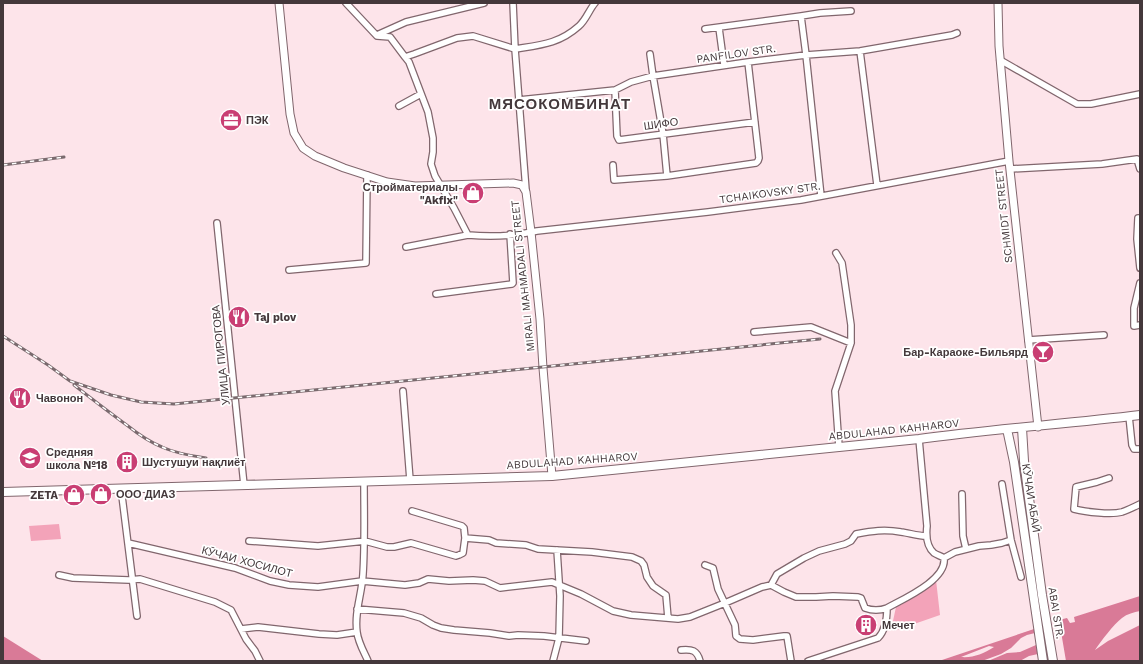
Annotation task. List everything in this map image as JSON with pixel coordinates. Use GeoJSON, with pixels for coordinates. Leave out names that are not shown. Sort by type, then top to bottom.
{"type":"FeatureCollection","features":[{"type":"Feature","properties":{"kind":"main road","name":"ABDULAHAD KAHHAROV"},"geometry":{"type":"LineString","coordinates":[[3,492],[552,476],[919,439],[965,433],[1038,427],[1140,415]]}},
{"type":"Feature","properties":{"kind":"main road","name":"КӮЧАИ АБАӢ"},"geometry":{"type":"LineString","coordinates":[[1022,428],[1024,461],[1042,595]]}},
{"type":"Feature","properties":{"kind":"main road","name":"КӮЧАИ АБАӢ"},"geometry":{"type":"LineString","coordinates":[[1007,429],[1014,462],[1034,597]]}},
{"type":"Feature","properties":{"kind":"main road","name":"ABAI STR."},"geometry":{"type":"LineString","coordinates":[[1042,595],[1053,661]]}},
{"type":"Feature","properties":{"kind":"main road","name":"ABAI STR."},"geometry":{"type":"LineString","coordinates":[[1034,597],[1044,661]]}},
{"type":"Feature","properties":{"kind":"street","name":"MIRALI MAHMADALI STREET"},"geometry":{"type":"LineString","coordinates":[[279,3],[290,114],[294,134],[303,148],[315,156],[344,168],[387,182],[415,186],[513,183],[522,185],[526,192],[540,319],[542,368],[552,476]]}},
{"type":"Feature","properties":{"kind":"street"},"geometry":{"type":"LineString","coordinates":[[346,3],[377,36],[390,37],[409,62],[428,112],[433,138],[431,164],[435,176],[468,235]]}},
{"type":"Feature","properties":{"kind":"street"},"geometry":{"type":"LineString","coordinates":[[377,36],[406,22],[484,3]]}},
{"type":"Feature","properties":{"kind":"street"},"geometry":{"type":"LineString","coordinates":[[513,3],[526,192]]}},
{"type":"Feature","properties":{"kind":"street","name":"SCHMIDT STREET"},"geometry":{"type":"LineString","coordinates":[[998,3],[1000,60],[1009,161],[1038,427]]}},
{"type":"Feature","properties":{"kind":"street"},"geometry":{"type":"LineString","coordinates":[[405,57],[457,38],[473,36],[515,49],[551,43],[566,36],[580,25],[593,4]]}},
{"type":"Feature","properties":{"kind":"street"},"geometry":{"type":"LineString","coordinates":[[705,29],[820,13],[851,11]]}},
{"type":"Feature","properties":{"kind":"street"},"geometry":{"type":"LineString","coordinates":[[801,16],[821,196]]}},
{"type":"Feature","properties":{"kind":"street"},"geometry":{"type":"LineString","coordinates":[[719,28],[724,65]]}},
{"type":"Feature","properties":{"kind":"street","name":"PANFILOV STR."},"geometry":{"type":"LineString","coordinates":[[519,100],[615,90],[631,82],[653,76],[748,62],[806,55],[860,51],[957,33]]}},
{"type":"Feature","properties":{"kind":"street"},"geometry":{"type":"LineString","coordinates":[[860,51],[876,185]]}},
{"type":"Feature","properties":{"kind":"street"},"geometry":{"type":"LineString","coordinates":[[650,54],[667,176]]}},
{"type":"Feature","properties":{"kind":"street"},"geometry":{"type":"LineString","coordinates":[[1000,60],[1077,104],[1091,104],[1140,94]]}},
{"type":"Feature","properties":{"kind":"street"},"geometry":{"type":"LineString","coordinates":[[613,165],[614,180],[667,176],[756,163],[759,158],[748,62]]}},
{"type":"Feature","properties":{"kind":"street","name":"ШИФО"},"geometry":{"type":"LineString","coordinates":[[615,90],[617,136],[619,140],[755,122]]}},
{"type":"Feature","properties":{"kind":"street"},"geometry":{"type":"LineString","coordinates":[[399,106],[421,94]]}},
{"type":"Feature","properties":{"kind":"street"},"geometry":{"type":"LineString","coordinates":[[1010,169],[1102,164],[1136,159],[1140,169]]}},
{"type":"Feature","properties":{"kind":"street","name":"TCHAIKOVSKY STR."},"geometry":{"type":"LineString","coordinates":[[406,247],[468,235],[480,236],[531,232],[708,212],[821,196],[1009,161]]}},
{"type":"Feature","properties":{"kind":"street"},"geometry":{"type":"LineString","coordinates":[[289,270],[366,263],[367,176]]}},
{"type":"Feature","properties":{"kind":"street"},"geometry":{"type":"LineString","coordinates":[[1140,218],[1138,218],[1137,238],[1140,268]]}},
{"type":"Feature","properties":{"kind":"street","name":"УЛИЦА ПИРОГОВА"},"geometry":{"type":"LineString","coordinates":[[217,223],[244,484]]}},
{"type":"Feature","properties":{"kind":"street"},"geometry":{"type":"LineString","coordinates":[[436,294],[512,284],[514,282],[510,234]]}},
{"type":"Feature","properties":{"kind":"street"},"geometry":{"type":"LineString","coordinates":[[836,253],[842,264],[851,325],[851,343],[835,391],[839,447]]}},
{"type":"Feature","properties":{"kind":"street"},"geometry":{"type":"LineString","coordinates":[[1140,283],[1134,308],[1134,326],[1140,324]]}},
{"type":"Feature","properties":{"kind":"street"},"geometry":{"type":"LineString","coordinates":[[754,332],[811,327],[851,343]]}},
{"type":"Feature","properties":{"kind":"street"},"geometry":{"type":"LineString","coordinates":[[1028,340],[1104,335]]}},
{"type":"Feature","properties":{"kind":"street"},"geometry":{"type":"LineString","coordinates":[[403,391],[410,480]]}},
{"type":"Feature","properties":{"kind":"street"},"geometry":{"type":"LineString","coordinates":[[1129,416],[1132,445],[1134,449],[1140,449]]}},
{"type":"Feature","properties":{"kind":"street"},"geometry":{"type":"LineString","coordinates":[[919,439],[927,526],[926,536],[929,546],[934,553],[944,558]]}},
{"type":"Feature","properties":{"kind":"street"},"geometry":{"type":"LineString","coordinates":[[1109,478],[1076,487],[1074,509],[1106,513],[1121,512],[1140,504]]}},
{"type":"Feature","properties":{"kind":"street"},"geometry":{"type":"LineString","coordinates":[[364,482],[365,541],[362,581],[357,609],[357,632],[359,641],[368,661]]}},
{"type":"Feature","properties":{"kind":"street"},"geometry":{"type":"LineString","coordinates":[[1002,484],[1011,540],[1021,577]]}},
{"type":"Feature","properties":{"kind":"street"},"geometry":{"type":"LineString","coordinates":[[121,488],[137,616]]}},
{"type":"Feature","properties":{"kind":"street"},"geometry":{"type":"LineString","coordinates":[[962,494],[963,536],[966,549]]}},
{"type":"Feature","properties":{"kind":"street"},"geometry":{"type":"LineString","coordinates":[[249,541],[318,546],[365,541],[394,547],[411,543],[456,556],[463,553],[465,538],[464,528],[462,526],[412,511]]}},
{"type":"Feature","properties":{"kind":"street","name":"КӮЧАИ ХОСИЛОТ"},"geometry":{"type":"LineString","coordinates":[[128,543],[235,568],[270,581],[289,585],[318,587],[362,581],[406,584],[419,583],[428,579],[449,581],[485,581],[500,588],[554,582],[613,611],[631,615],[684,618],[770,585],[777,574],[819,551],[851,541],[856,534],[876,530],[926,536]]}},
{"type":"Feature","properties":{"kind":"street"},"geometry":{"type":"LineString","coordinates":[[465,538],[489,540],[496,543],[532,548],[632,557],[642,561],[653,586],[666,595],[668,618]]}},
{"type":"Feature","properties":{"kind":"street"},"geometry":{"type":"LineString","coordinates":[[944,558],[955,552],[966,549],[1011,540]]}},
{"type":"Feature","properties":{"kind":"street"},"geometry":{"type":"LineString","coordinates":[[554,661],[559,638],[559,585],[557,550]]}},
{"type":"Feature","properties":{"kind":"street"},"geometry":{"type":"LineString","coordinates":[[770,585],[796,596],[858,597],[865,608],[870,610],[882,610],[933,580],[944,564],[944,558]]}},
{"type":"Feature","properties":{"kind":"street"},"geometry":{"type":"LineString","coordinates":[[704,565],[713,568],[718,590],[735,625],[736,636],[740,639],[753,640],[787,636],[791,661]]}},
{"type":"Feature","properties":{"kind":"street"},"geometry":{"type":"LineString","coordinates":[[59,575],[73,578],[140,579],[215,602],[231,610],[260,661]]}},
{"type":"Feature","properties":{"kind":"street"},"geometry":{"type":"LineString","coordinates":[[808,661],[878,638],[882,634],[886,624],[887,608]]}},
{"type":"Feature","properties":{"kind":"street"},"geometry":{"type":"LineString","coordinates":[[357,609],[404,613],[421,618],[433,626],[454,630],[509,636],[518,635],[586,641]]}},
{"type":"Feature","properties":{"kind":"street"},"geometry":{"type":"LineString","coordinates":[[241,629],[258,627],[337,635],[357,632]]}},
{"type":"Feature","properties":{"kind":"street"},"geometry":{"type":"LineString","coordinates":[[681,650],[696,652],[700,661]]}},
{"type":"Feature","properties":{"kind":"shaded area"},"geometry":{"type":"Polygon","coordinates":[[[59,524],[61,539],[31,541],[29,526],[59,524]]]}},
{"type":"Feature","properties":{"kind":"shaded area"},"geometry":{"type":"Polygon","coordinates":[[[936,580],[940,615],[894,631],[893,621],[896,607],[936,580]]]}},
{"type":"Feature","properties":{"kind":"shaded area"},"geometry":{"type":"Polygon","coordinates":[[[1140,596],[1140,611],[1128,614],[1119,621],[1095,650],[1108,641],[1140,625],[1140,661],[1066,661],[1059,620],[1067,618],[1070,623],[1075,622],[1074,617],[1140,596]]]}},
{"type":"Feature","properties":{"kind":"shaded area"},"geometry":{"type":"Polygon","coordinates":[[[1034,629],[1035,633],[1021,638],[1011,648],[1001,654],[982,661],[939,661],[1034,629]],[[989,646],[961,657],[978,655],[994,647],[989,646]]]}},
{"type":"Feature","properties":{"kind":"shaded area"},"geometry":{"type":"Polygon","coordinates":[[[3,636],[43,661],[3,661],[3,636]]]}},
{"type":"Feature","properties":{"kind":"shaded area"},"geometry":{"type":"Polygon","coordinates":[[[1036,645],[1038,654],[1029,656],[1020,661],[988,661],[1007,653],[1020,652],[1036,645]]]}},
{"type":"Feature","properties":{"kind":"railway"},"geometry":{"type":"LineString","coordinates":[[3,165],[64,157]]}},
{"type":"Feature","properties":{"kind":"railway"},"geometry":{"type":"LineString","coordinates":[[3,336],[70,381],[111,395],[141,402],[174,404],[820,339]]}},
{"type":"Feature","properties":{"kind":"railway"},"geometry":{"type":"LineString","coordinates":[[74,385],[144,438],[153,443],[178,453],[206,458]]}},
{"type":"Feature","properties":{"kind":"place","name":"ПЭК"},"geometry":{"type":"Point","coordinates":[231,120]}},
{"type":"Feature","properties":{"kind":"place","name":"Стройматериалы \"Akfix\""},"geometry":{"type":"Point","coordinates":[473,193]}},
{"type":"Feature","properties":{"kind":"place","name":"Taj plov"},"geometry":{"type":"Point","coordinates":[239,317]}},
{"type":"Feature","properties":{"kind":"place","name":"Бар-Караоке-Бильярд"},"geometry":{"type":"Point","coordinates":[1043,352]}},
{"type":"Feature","properties":{"kind":"place","name":"Чавонон"},"geometry":{"type":"Point","coordinates":[20,398]}},
{"type":"Feature","properties":{"kind":"place","name":"Средняя школа №18"},"geometry":{"type":"Point","coordinates":[30,458]}},
{"type":"Feature","properties":{"kind":"place","name":"Шустушуи нақлиёт"},"geometry":{"type":"Point","coordinates":[127,462]}},
{"type":"Feature","properties":{"kind":"place","name":"ООО ДИАЗ"},"geometry":{"type":"Point","coordinates":[101,494]}},
{"type":"Feature","properties":{"kind":"place","name":"ZETA"},"geometry":{"type":"Point","coordinates":[74,495]}},
{"type":"Feature","properties":{"kind":"place","name":"Мечет"},"geometry":{"type":"Point","coordinates":[866,625]}},
{"type":"Feature","properties":{"kind":"district","name":"МЯСОКОМБИНАТ"},"geometry":{"type":"Point","coordinates":[560,104]}}]}
